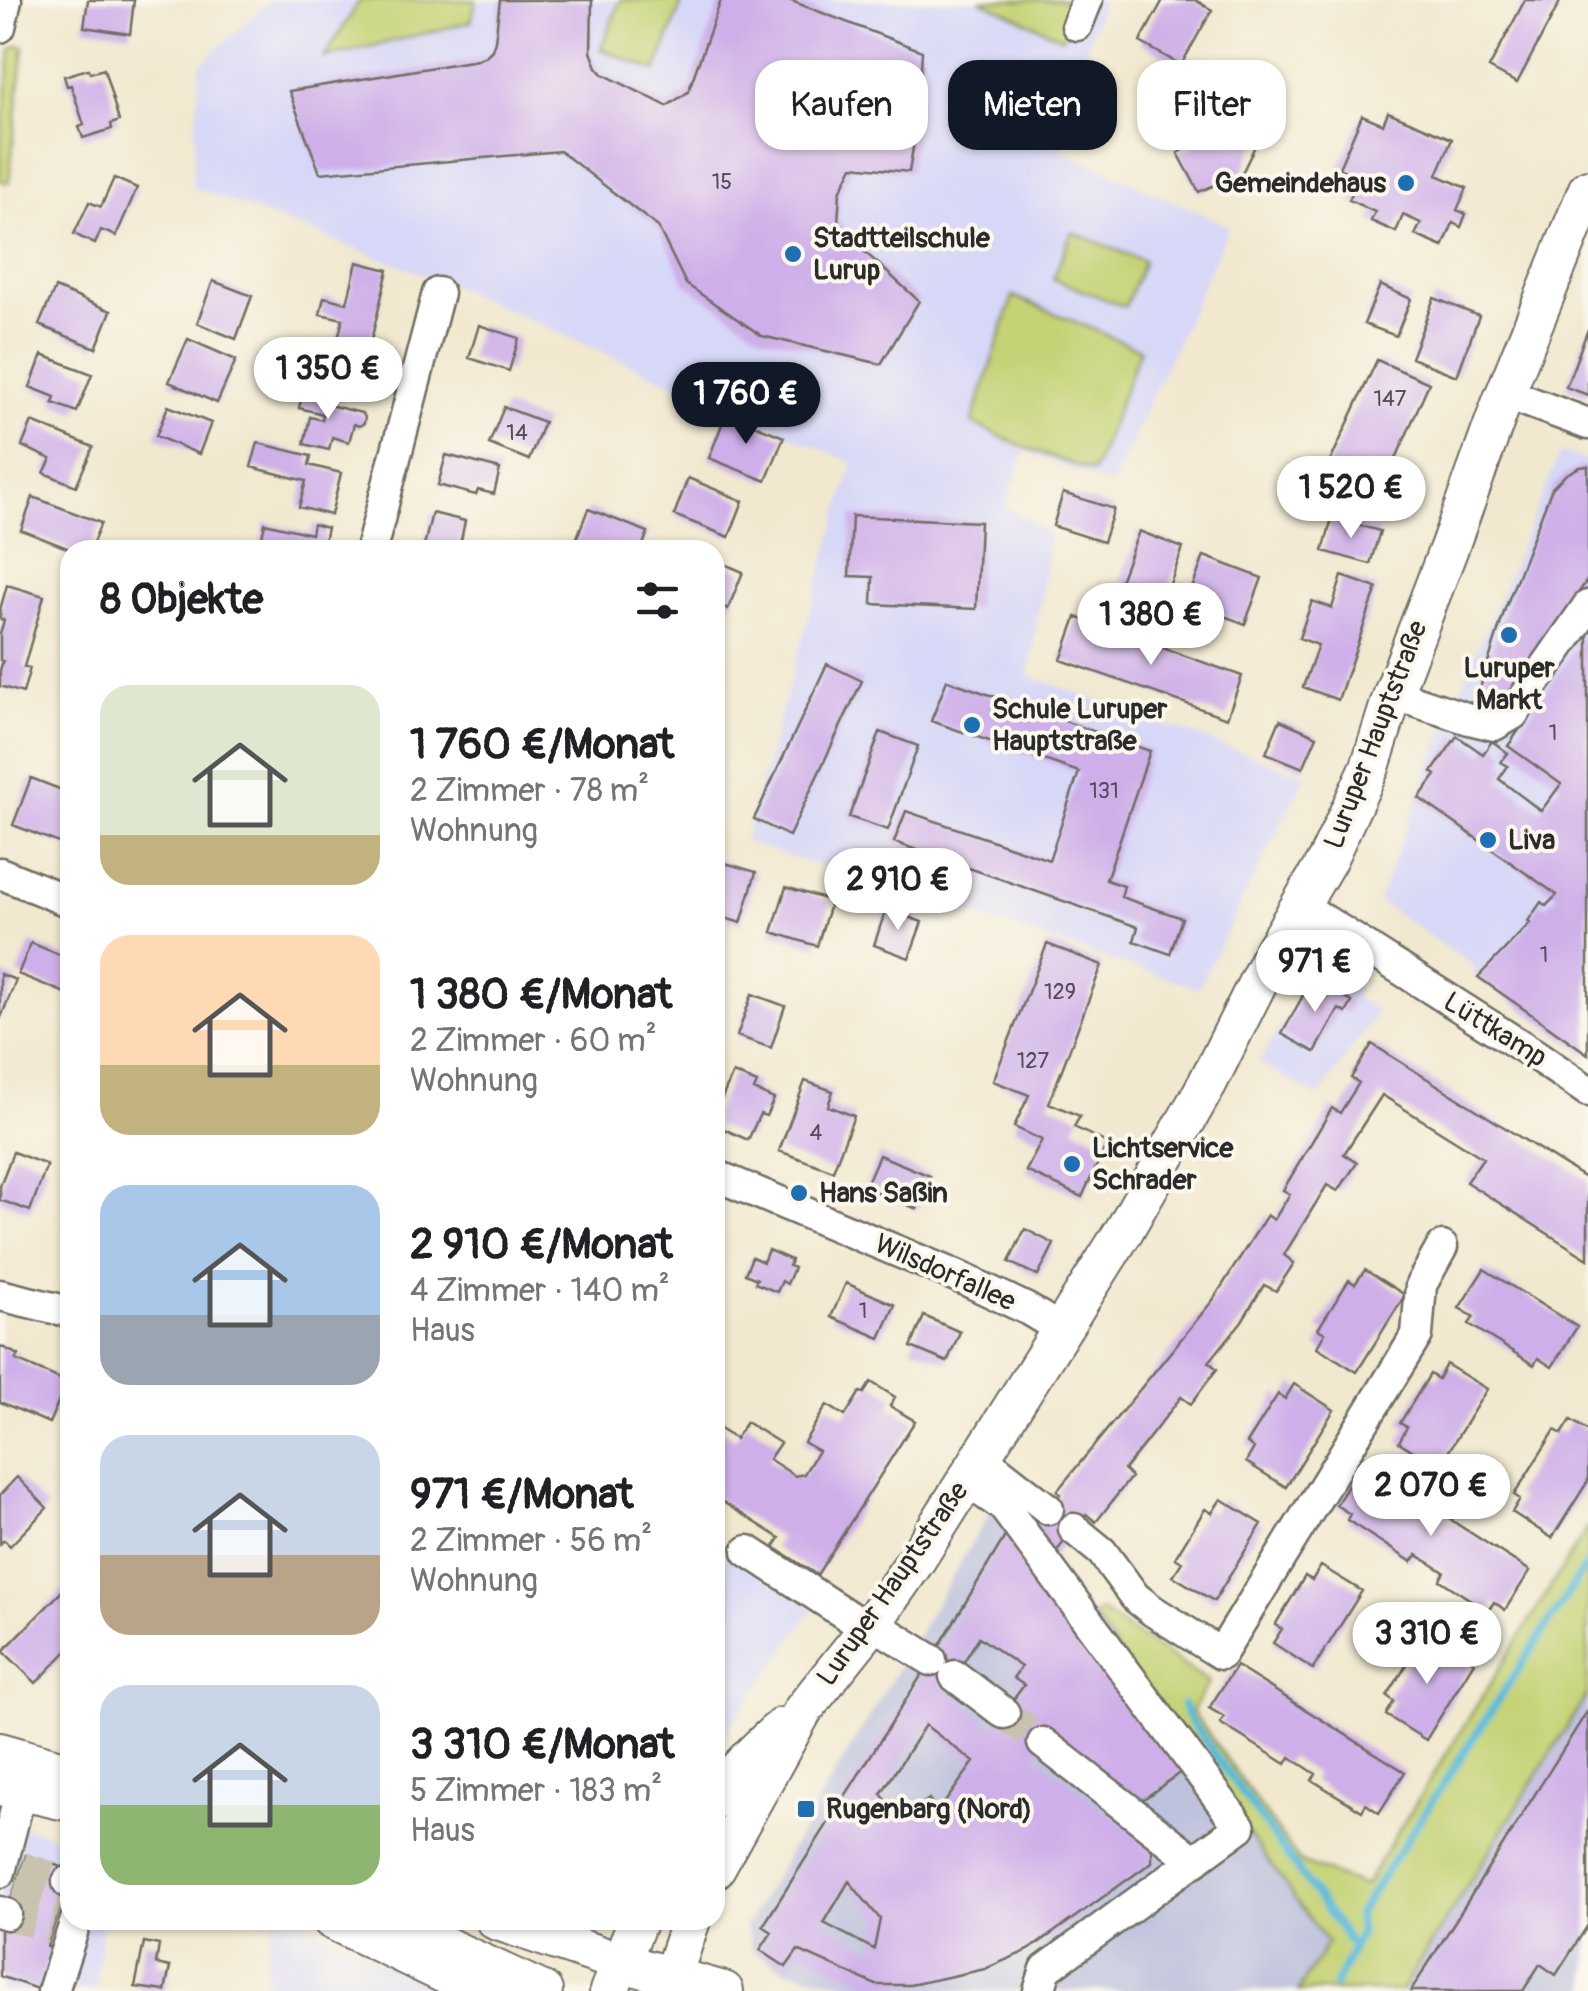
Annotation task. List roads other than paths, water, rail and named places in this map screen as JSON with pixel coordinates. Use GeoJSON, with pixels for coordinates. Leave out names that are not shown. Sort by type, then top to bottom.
{"type":"FeatureCollection","features":[{"type":"Feature","properties":{"kind":"main road","name":"Luruper Hauptstraße"},"geometry":{"type":"LineString","coordinates":[[725,1851],[803,1710],[916,1560],[1125,1228],[1207,1084],[1275,948],[1327,860],[1370,767],[1392,694],[1505,393],[1588,189]]}},
{"type":"Feature","properties":{"kind":"main road","name":"Luruper Hauptstraße"},"geometry":{"type":"LineString","coordinates":[[725,1784],[758,1748],[803,1710]]}},
{"type":"Feature","properties":{"kind":"main road"},"geometry":{"type":"LineString","coordinates":[[0,1752],[60,1769]]}},
{"type":"Feature","properties":{"kind":"main road"},"geometry":{"type":"LineString","coordinates":[[6,1787],[60,1800]]}},
{"type":"Feature","properties":{"kind":"main road"},"geometry":{"type":"LineString","coordinates":[[353,1930],[480,1991]]}},
{"type":"Feature","properties":{"kind":"main road"},"geometry":{"type":"LineString","coordinates":[[416,1930],[544,1991]]}},
{"type":"Feature","properties":{"kind":"main road"},"geometry":{"type":"LineString","coordinates":[[524,1930],[724,1991]]}},
{"type":"Feature","properties":{"kind":"main road"},"geometry":{"type":"LineString","coordinates":[[640,1930],[650,1971]]}},
{"type":"Feature","properties":{"kind":"street"},"geometry":{"type":"LineString","coordinates":[[0,27],[6,0]]}},
{"type":"Feature","properties":{"kind":"street"},"geometry":{"type":"LineString","coordinates":[[374,540],[438,293]]}},
{"type":"Feature","properties":{"kind":"street"},"geometry":{"type":"LineString","coordinates":[[1505,393],[1588,424]]}},
{"type":"Feature","properties":{"kind":"street"},"geometry":{"type":"LineString","coordinates":[[1392,694],[1494,725],[1513,714],[1588,606]]}},
{"type":"Feature","properties":{"kind":"street"},"geometry":{"type":"LineString","coordinates":[[0,873],[60,898]]}},
{"type":"Feature","properties":{"kind":"street","name":"Lüttkamp"},"geometry":{"type":"LineString","coordinates":[[1300,906],[1588,1091]]}},
{"type":"Feature","properties":{"kind":"street","name":"Wilsdorfallee"},"geometry":{"type":"LineString","coordinates":[[725,1179],[966,1280],[1062,1330]]}},
{"type":"Feature","properties":{"kind":"street"},"geometry":{"type":"LineString","coordinates":[[1074,1529],[1102,1552],[1135,1597],[1221,1654],[1417,1335],[1422,1285],[1442,1247]]}},
{"type":"Feature","properties":{"kind":"street"},"geometry":{"type":"LineString","coordinates":[[0,1295],[60,1310]]}},
{"type":"Feature","properties":{"kind":"street"},"geometry":{"type":"LineString","coordinates":[[974,1469],[1240,1827],[1046,1968],[1040,1991]]}},
{"type":"Feature","properties":{"kind":"street","name":"Luruper Hauptstraße"},"geometry":{"type":"LineString","coordinates":[[974,1469],[1048,1509]]}},
{"type":"Feature","properties":{"kind":"street"},"geometry":{"type":"LineString","coordinates":[[748,1551],[943,1668],[1004,1713]]}},
{"type":"Feature","properties":{"kind":"street"},"geometry":{"type":"LineString","coordinates":[[1043,1743],[1194,1860]]}},
{"type":"Feature","properties":{"kind":"street"},"geometry":{"type":"LineString","coordinates":[[6,1787],[17,1806],[6,1886]]}},
{"type":"Feature","properties":{"kind":"street"},"geometry":{"type":"LineString","coordinates":[[53,1991],[63,1930]]}},
{"type":"Feature","properties":{"kind":"waterway"},"geometry":{"type":"LineString","coordinates":[[1353,1947],[1360,1933],[1358,1914],[1588,1563]]}},
{"type":"Feature","properties":{"kind":"waterway"},"geometry":{"type":"LineString","coordinates":[[1183,1705],[1189,1719],[1353,1947],[1335,1985]]}},
{"type":"Feature","properties":{"kind":"tunnel"},"geometry":{"type":"LineString","coordinates":[[1004,1713],[1043,1743]]}},
{"type":"Feature","properties":{"kind":"tunnel"},"geometry":{"type":"LineString","coordinates":[[22,1867],[60,1879]]}},
{"type":"Feature","properties":{"kind":"tunnel"},"geometry":{"type":"LineString","coordinates":[[14,1889],[60,1905]]}},
{"type":"Feature","properties":{"kind":"tunnel"},"geometry":{"type":"LineString","coordinates":[[6,1914],[52,1929]]}},
{"type":"Feature","properties":{"kind":"place","name":"Gemeindehaus"},"geometry":{"type":"Point","coordinates":[1406,183]}},
{"type":"Feature","properties":{"kind":"place","name":"Stadtteilschule Lurup"},"geometry":{"type":"Point","coordinates":[793,254]}},
{"type":"Feature","properties":{"kind":"place","name":"Luruper Markt"},"geometry":{"type":"Point","coordinates":[1509,635]}},
{"type":"Feature","properties":{"kind":"place","name":"Schule Luruper Hauptstraße"},"geometry":{"type":"Point","coordinates":[972,725]}},
{"type":"Feature","properties":{"kind":"place","name":"Liva"},"geometry":{"type":"Point","coordinates":[1488,840]}},
{"type":"Feature","properties":{"kind":"place","name":"Lichtservice Schrader"},"geometry":{"type":"Point","coordinates":[1072,1164]}},
{"type":"Feature","properties":{"kind":"place","name":"Hans Saßin"},"geometry":{"type":"Point","coordinates":[799,1193]}},
{"type":"Feature","properties":{"kind":"place","name":"Rugenbarg (Nord)"},"geometry":{"type":"Point","coordinates":[806,1809]}}]}
